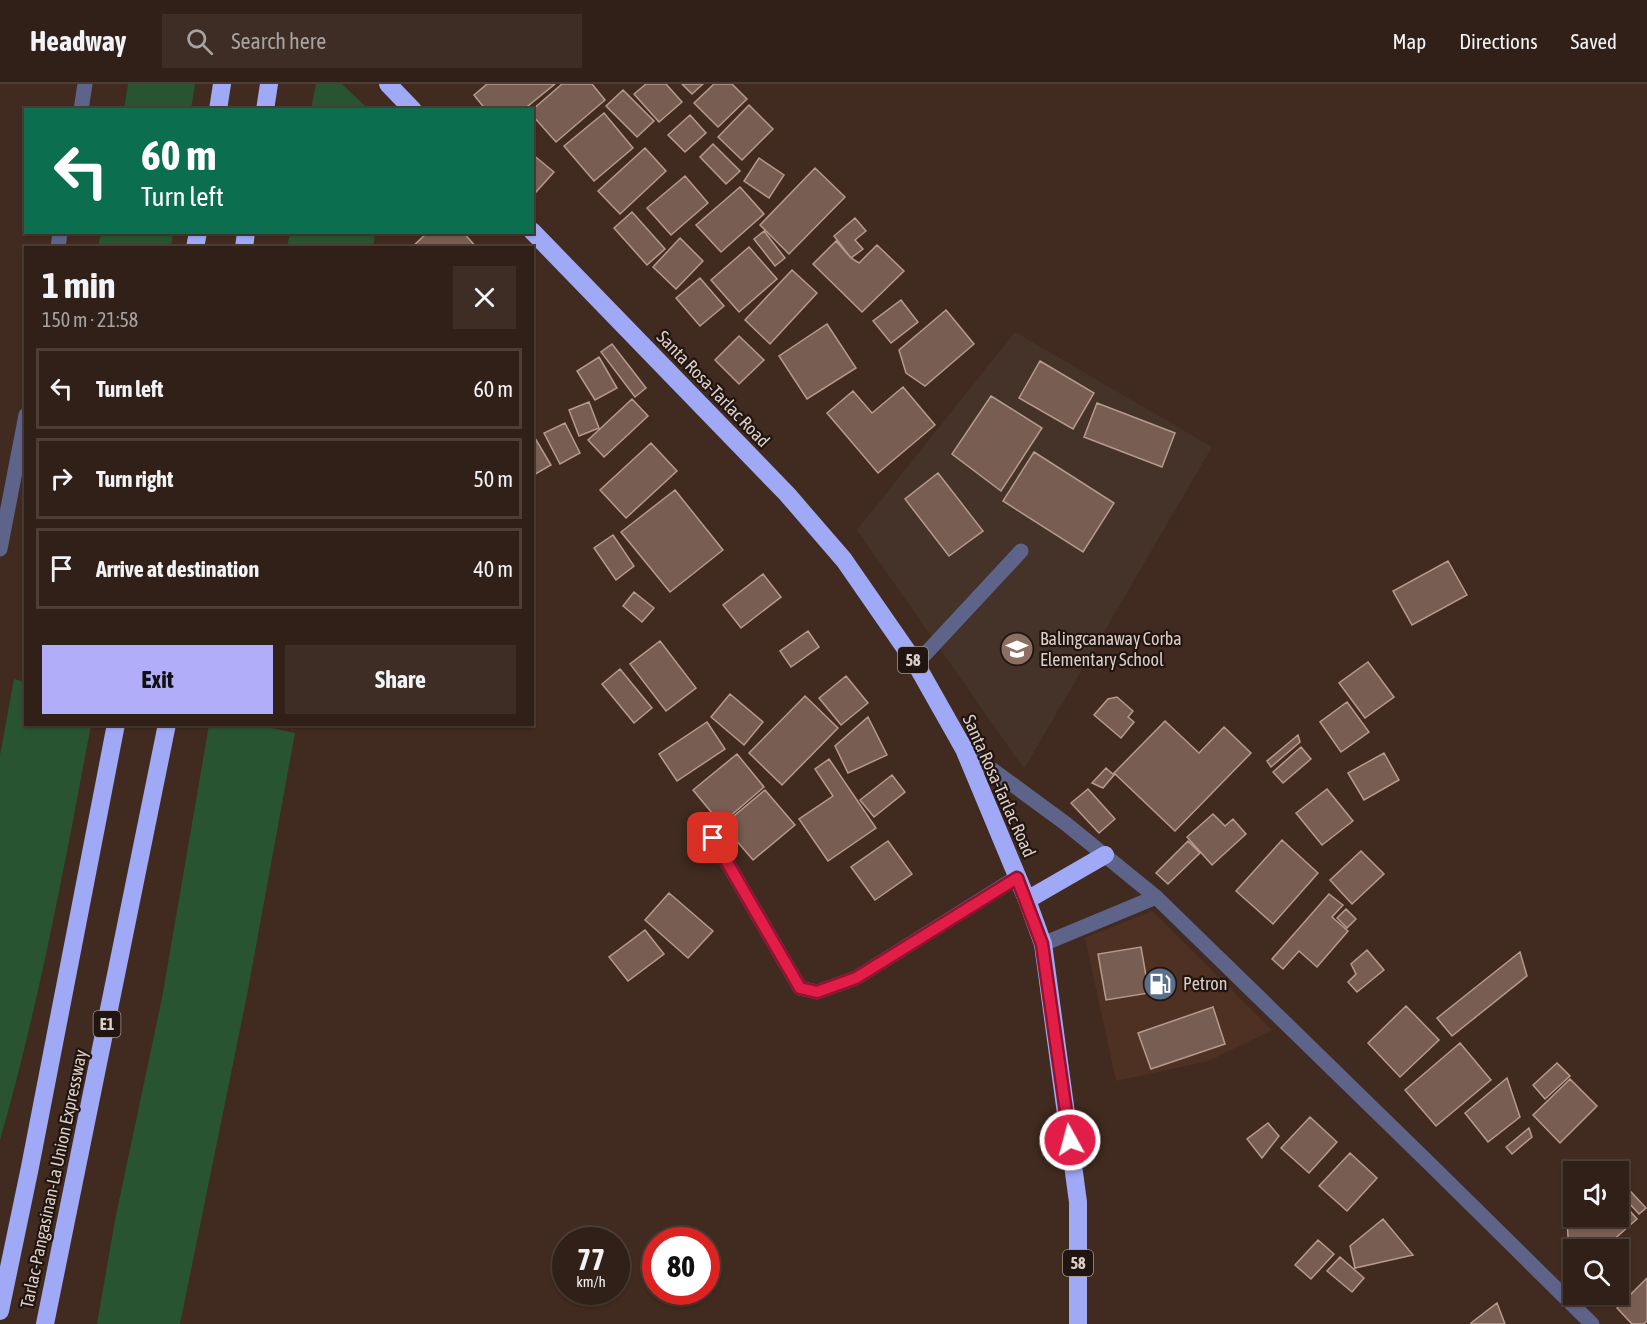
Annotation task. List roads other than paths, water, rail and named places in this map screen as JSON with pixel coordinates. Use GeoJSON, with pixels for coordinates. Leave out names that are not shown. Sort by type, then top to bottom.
{"type":"FeatureCollection","features":[{"type":"Feature","properties":{"kind":"highway"},"geometry":{"type":"LineString","coordinates":[[218,108],[222,84]]}},
{"type":"Feature","properties":{"kind":"highway"},"geometry":{"type":"LineString","coordinates":[[265,108],[269,84]]}},
{"type":"Feature","properties":{"kind":"highway"},"geometry":{"type":"LineString","coordinates":[[395,87],[411,108]]}},
{"type":"Feature","properties":{"kind":"highway","name":"Santa Rosa-Tarlac Road"},"geometry":{"type":"LineString","coordinates":[[534,233],[787,494],[844,560],[916,664],[963,749],[1027,900],[1042,944],[1078,1202],[1078,1324]]}},
{"type":"Feature","properties":{"kind":"highway","name":"Tarlac-Pangasinan-La Union Expressway"},"geometry":{"type":"LineString","coordinates":[[0,1311],[116,726]]}},
{"type":"Feature","properties":{"kind":"highway","name":"Tarlac-Pangasinan-La Union Expressway"},"geometry":{"type":"LineString","coordinates":[[45,1324],[167,726]]}},
{"type":"Feature","properties":{"kind":"highway"},"geometry":{"type":"LineString","coordinates":[[1027,900],[1105,855]]}},
{"type":"Feature","properties":{"kind":"street"},"geometry":{"type":"LineString","coordinates":[[81,108],[85,84]]}},
{"type":"Feature","properties":{"kind":"street"},"geometry":{"type":"LineString","coordinates":[[0,549],[24,425]]}},
{"type":"Feature","properties":{"kind":"street"},"geometry":{"type":"LineString","coordinates":[[916,664],[1021,551]]}},
{"type":"Feature","properties":{"kind":"street"},"geometry":{"type":"LineString","coordinates":[[963,749],[1065,823],[1156,897],[1268,1004],[1592,1324]]}},
{"type":"Feature","properties":{"kind":"street"},"geometry":{"type":"LineString","coordinates":[[713,838],[800,988],[817,992],[856,978],[1017,878]]}},
{"type":"Feature","properties":{"kind":"street"},"geometry":{"type":"LineString","coordinates":[[1042,944],[1156,897]]}},
{"type":"Feature","properties":{"kind":"place","name":"Balingcanaway Corba Elementary School"},"geometry":{"type":"Point","coordinates":[1017,649]}},
{"type":"Feature","properties":{"kind":"place","name":"Petron"},"geometry":{"type":"Point","coordinates":[1160,984]}}]}
